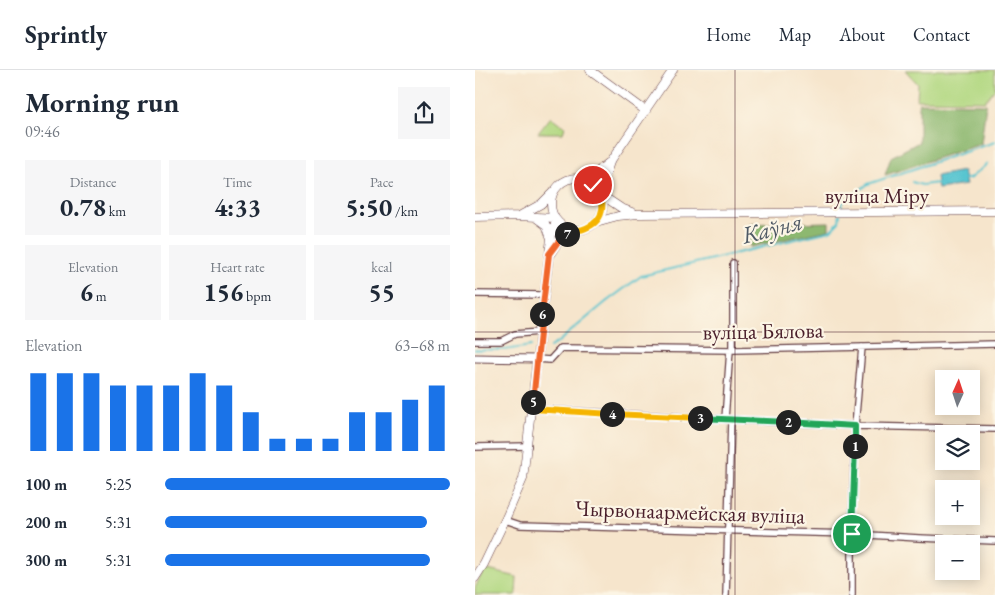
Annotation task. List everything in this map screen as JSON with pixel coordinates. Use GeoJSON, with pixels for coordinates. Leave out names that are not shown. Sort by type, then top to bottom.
{"type":"FeatureCollection","features":[{"type":"Feature","properties":{"kind":"main road"},"geometry":{"type":"LineString","coordinates":[[590,70],[646,111]]}},
{"type":"Feature","properties":{"kind":"main road"},"geometry":{"type":"LineString","coordinates":[[520,216],[541,204],[564,182],[597,172],[609,162],[673,70]]}},
{"type":"Feature","properties":{"kind":"main road"},"geometry":{"type":"LineString","coordinates":[[555,190],[551,202],[552,214],[555,219],[562,226],[573,230],[584,229],[596,222],[601,214],[600,193],[609,162]]}},
{"type":"Feature","properties":{"kind":"main road"},"geometry":{"type":"LineString","coordinates":[[576,178],[588,181],[600,193]]}},
{"type":"Feature","properties":{"kind":"main road","name":"вуліца Міру"},"geometry":{"type":"LineString","coordinates":[[600,193],[621,208],[638,214]]}},
{"type":"Feature","properties":{"kind":"main road","name":"вуліца Міру"},"geometry":{"type":"LineString","coordinates":[[596,222],[618,216],[638,214],[995,211]]}},
{"type":"Feature","properties":{"kind":"main road"},"geometry":{"type":"LineString","coordinates":[[475,217],[535,216],[555,219]]}},
{"type":"Feature","properties":{"kind":"main road"},"geometry":{"type":"LineString","coordinates":[[535,216],[547,225],[551,238]]}},
{"type":"Feature","properties":{"kind":"main road"},"geometry":{"type":"LineString","coordinates":[[475,578],[484,564],[523,479],[549,254],[555,219]]}},
{"type":"Feature","properties":{"kind":"main road"},"geometry":{"type":"LineString","coordinates":[[549,254],[558,242],[573,230]]}},
{"type":"Feature","properties":{"kind":"street"},"geometry":{"type":"LineString","coordinates":[[726,595],[728,419],[733,264]]}},
{"type":"Feature","properties":{"kind":"street"},"geometry":{"type":"LineString","coordinates":[[475,294],[544,295]]}},
{"type":"Feature","properties":{"kind":"street"},"geometry":{"type":"LineString","coordinates":[[475,341],[501,341],[515,334],[540,335]]}},
{"type":"Feature","properties":{"kind":"street","name":"вуліца Бялова"},"geometry":{"type":"LineString","coordinates":[[537,356],[550,360],[561,348],[731,350],[995,344]]}},
{"type":"Feature","properties":{"kind":"street"},"geometry":{"type":"LineString","coordinates":[[853,595],[852,534],[855,426],[862,347]]}},
{"type":"Feature","properties":{"kind":"street"},"geometry":{"type":"LineString","coordinates":[[475,358],[537,356]]}},
{"type":"Feature","properties":{"kind":"street"},"geometry":{"type":"LineString","coordinates":[[532,409],[855,426],[995,429]]}},
{"type":"Feature","properties":{"kind":"street"},"geometry":{"type":"LineString","coordinates":[[475,447],[527,446]]}},
{"type":"Feature","properties":{"kind":"street","name":"Чырвонаармейская вуліца"},"geometry":{"type":"LineString","coordinates":[[505,520],[520,525],[852,534],[995,541]]}},
{"type":"Feature","properties":{"kind":"green space"},"geometry":{"type":"Polygon","coordinates":[[[905,70],[995,70],[995,89],[985,101],[917,100],[918,84],[905,70]]]}},
{"type":"Feature","properties":{"kind":"green space"},"geometry":{"type":"Polygon","coordinates":[[[919,103],[986,104],[981,144],[885,175],[891,157],[919,142],[919,103]]]}},
{"type":"Feature","properties":{"kind":"green space"},"geometry":{"type":"Polygon","coordinates":[[[551,117],[565,127],[563,133],[538,133],[551,117]]]}},
{"type":"Feature","properties":{"kind":"green space"},"geometry":{"type":"Polygon","coordinates":[[[829,222],[829,230],[750,247],[750,224],[829,222]]]}},
{"type":"Feature","properties":{"kind":"green space"},"geometry":{"type":"Polygon","coordinates":[[[484,569],[517,577],[516,595],[475,595],[475,588],[484,569]]]}},
{"type":"Feature","properties":{"kind":"water"},"geometry":{"type":"Polygon","coordinates":[[[963,171],[966,185],[938,189],[936,176],[963,171]]]}},
{"type":"Feature","properties":{"kind":"waterway","name":"Каўня"},"geometry":{"type":"LineString","coordinates":[[841,210],[842,203],[868,184],[995,142]]}},
{"type":"Feature","properties":{"kind":"waterway"},"geometry":{"type":"LineString","coordinates":[[965,179],[969,179],[987,164]]}},
{"type":"Feature","properties":{"kind":"waterway"},"geometry":{"type":"LineString","coordinates":[[912,182],[922,185],[938,183]]}},
{"type":"Feature","properties":{"kind":"waterway","name":"Каўня"},"geometry":{"type":"LineString","coordinates":[[550,347],[641,276],[830,231],[839,222],[840,214]]}},
{"type":"Feature","properties":{"kind":"waterway","name":"Каўня"},"geometry":{"type":"LineString","coordinates":[[475,350],[505,350],[531,346]]}},
{"type":"Feature","properties":{"kind":"route"},"geometry":{"type":"LineString","coordinates":[[593,185],[600,192],[602,201],[601,214],[596,222],[592,226],[573,230],[567,234],[549,254],[532,409],[855,426],[852,534]]}}]}
